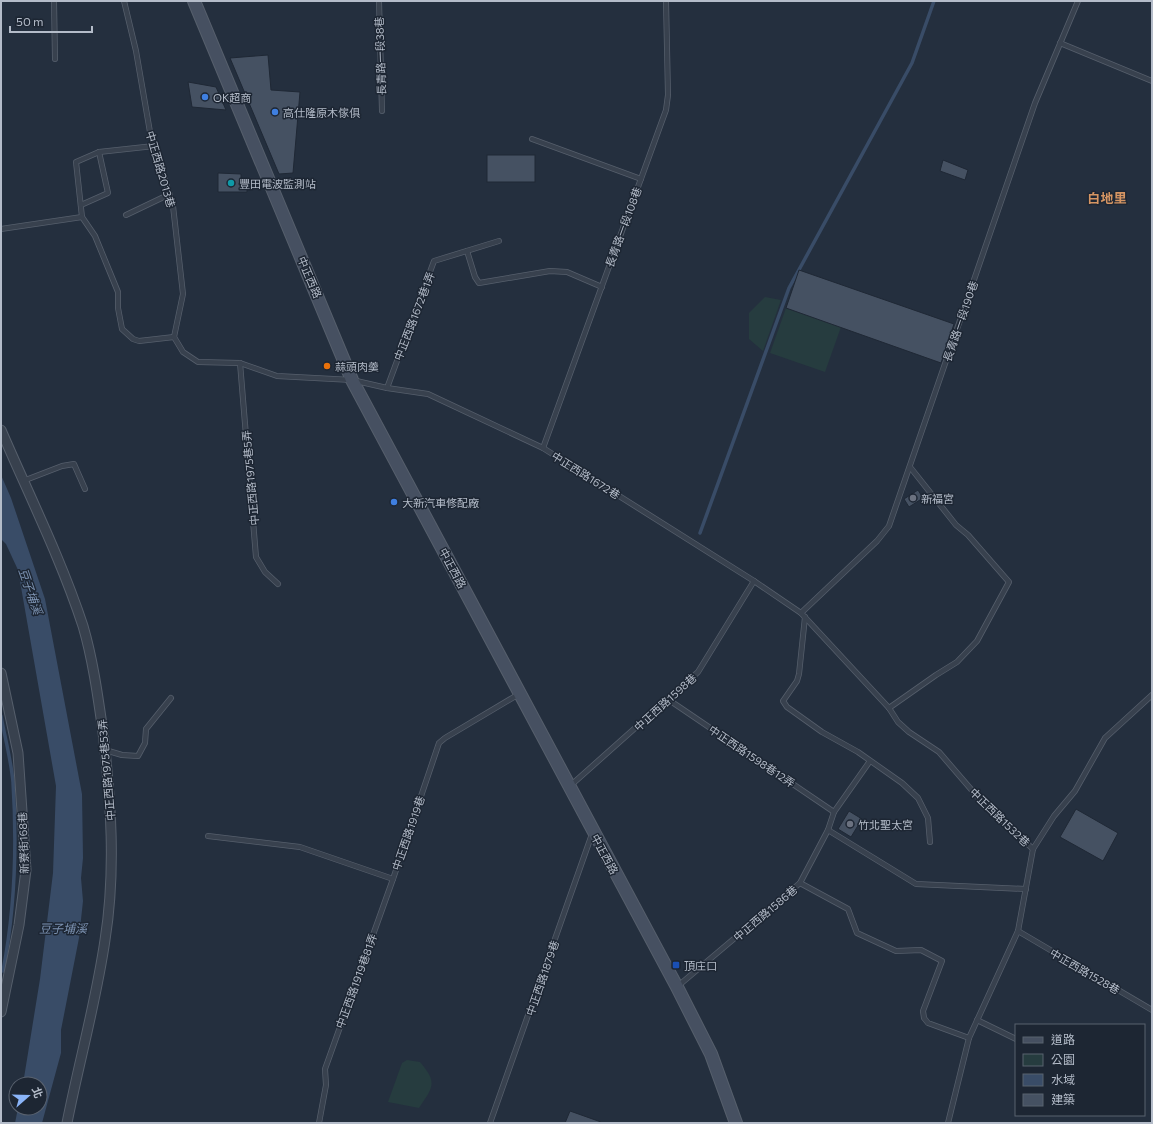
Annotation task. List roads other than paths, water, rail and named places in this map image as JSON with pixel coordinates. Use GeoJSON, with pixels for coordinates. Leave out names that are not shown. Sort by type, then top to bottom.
{"type":"FeatureCollection","features":[{"type":"Feature","properties":{"kind":"main road","name":"中正西路"},"geometry":{"type":"LineString","coordinates":[[194,1],[352,380],[570,786],[711,1054],[736,1123]]}},
{"type":"Feature","properties":{"kind":"street","name":"中正西路1975巷53弄"},"geometry":{"type":"LineString","coordinates":[[1,430],[63,573],[83,627],[97,688],[105,750],[111,818],[110,886],[106,938],[67,1123]]}},
{"type":"Feature","properties":{"kind":"street","name":"新寮街168巷"},"geometry":{"type":"LineString","coordinates":[[1,673],[18,753],[26,870],[19,925],[4,979],[1,1012]]}},
{"type":"Feature","properties":{"kind":"lane"},"geometry":{"type":"LineString","coordinates":[[54,1],[55,59]]}},
{"type":"Feature","properties":{"kind":"lane","name":"中正西路2013巷"},"geometry":{"type":"LineString","coordinates":[[124,1],[136,51],[150,132],[173,206],[183,294],[174,337]]}},
{"type":"Feature","properties":{"kind":"lane","name":"長青路一段38巷"},"geometry":{"type":"LineString","coordinates":[[378,1],[382,111]]}},
{"type":"Feature","properties":{"kind":"lane","name":"長青路一段108巷"},"geometry":{"type":"LineString","coordinates":[[543,448],[666,110],[668,95],[666,1]]}},
{"type":"Feature","properties":{"kind":"lane","name":"長青路一段190巷"},"geometry":{"type":"LineString","coordinates":[[803,615],[877,541],[889,526],[1035,103],[1078,1]]}},
{"type":"Feature","properties":{"kind":"lane"},"geometry":{"type":"LineString","coordinates":[[1060,43],[1152,81]]}},
{"type":"Feature","properties":{"kind":"lane"},"geometry":{"type":"LineString","coordinates":[[532,139],[641,179]]}},
{"type":"Feature","properties":{"kind":"lane"},"geometry":{"type":"LineString","coordinates":[[154,146],[99,152],[76,162],[82,217],[95,236],[118,292],[118,308],[122,329],[127,335],[139,341],[174,337]]}},
{"type":"Feature","properties":{"kind":"lane"},"geometry":{"type":"LineString","coordinates":[[81,205],[108,193],[99,152]]}},
{"type":"Feature","properties":{"kind":"lane"},"geometry":{"type":"LineString","coordinates":[[126,215],[170,194]]}},
{"type":"Feature","properties":{"kind":"lane"},"geometry":{"type":"LineString","coordinates":[[1,229],[82,217]]}},
{"type":"Feature","properties":{"kind":"lane","name":"中正西路1672巷1弄"},"geometry":{"type":"LineString","coordinates":[[387,388],[434,261],[499,241]]}},
{"type":"Feature","properties":{"kind":"lane"},"geometry":{"type":"LineString","coordinates":[[467,251],[475,277],[479,283],[550,271],[567,272],[602,287]]}},
{"type":"Feature","properties":{"kind":"lane","name":"中正西路1672巷"},"geometry":{"type":"LineString","coordinates":[[174,337],[183,352],[198,362],[240,363],[277,376],[352,380],[387,388],[428,394],[543,448],[754,581],[803,615]]}},
{"type":"Feature","properties":{"kind":"lane","name":"中正西路1975巷5弄"},"geometry":{"type":"LineString","coordinates":[[240,363],[256,557],[265,572],[278,584]]}},
{"type":"Feature","properties":{"kind":"lane"},"geometry":{"type":"LineString","coordinates":[[23,481],[62,466],[74,464],[85,489]]}},
{"type":"Feature","properties":{"kind":"lane"},"geometry":{"type":"LineString","coordinates":[[889,708],[936,675],[958,662],[977,641],[1009,582],[968,535],[956,525],[910,466]]}},
{"type":"Feature","properties":{"kind":"lane","name":"中正西路1598巷"},"geometry":{"type":"LineString","coordinates":[[570,786],[669,700],[698,672],[754,581]]}},
{"type":"Feature","properties":{"kind":"lane"},"geometry":{"type":"LineString","coordinates":[[803,615],[799,674],[797,681],[783,701],[787,707],[822,732],[858,752],[902,783],[918,798],[928,818],[930,842]]}},
{"type":"Feature","properties":{"kind":"lane","name":"中正西路1532巷"},"geometry":{"type":"LineString","coordinates":[[803,615],[889,708],[898,722],[909,732],[939,752],[982,802],[1033,850],[1018,931],[969,1038],[948,1123]]}},
{"type":"Feature","properties":{"kind":"lane","name":"中正西路1919巷"},"geometry":{"type":"LineString","coordinates":[[208,836],[300,847],[393,879],[439,744],[444,738],[520,693]]}},
{"type":"Feature","properties":{"kind":"lane"},"geometry":{"type":"LineString","coordinates":[[1033,850],[1054,816],[1075,791],[1105,738],[1152,695]]}},
{"type":"Feature","properties":{"kind":"lane"},"geometry":{"type":"LineString","coordinates":[[105,750],[122,755],[138,756],[146,743],[146,730],[171,698]]}},
{"type":"Feature","properties":{"kind":"lane","name":"中正西路1598巷12弄"},"geometry":{"type":"LineString","coordinates":[[669,700],[834,812]]}},
{"type":"Feature","properties":{"kind":"lane","name":"中正西路1586巷"},"geometry":{"type":"LineString","coordinates":[[676,987],[800,883],[828,830],[834,812],[870,761]]}},
{"type":"Feature","properties":{"kind":"lane"},"geometry":{"type":"LineString","coordinates":[[828,830],[916,884],[1026,889]]}},
{"type":"Feature","properties":{"kind":"lane","name":"中正西路1879巷"},"geometry":{"type":"LineString","coordinates":[[490,1123],[593,832]]}},
{"type":"Feature","properties":{"kind":"lane","name":"中正西路1919巷81弄"},"geometry":{"type":"LineString","coordinates":[[319,1123],[326,1085],[325,1069],[393,879]]}},
{"type":"Feature","properties":{"kind":"lane"},"geometry":{"type":"LineString","coordinates":[[800,883],[848,909],[857,933],[896,951],[921,950],[942,962],[923,1011],[924,1018],[928,1023],[969,1038]]}},
{"type":"Feature","properties":{"kind":"lane","name":"中正西路1528巷"},"geometry":{"type":"LineString","coordinates":[[1018,931],[1152,1010]]}},
{"type":"Feature","properties":{"kind":"lane"},"geometry":{"type":"LineString","coordinates":[[977,1020],[1015,1038]]}},
{"type":"Feature","properties":{"kind":"water","name":"豆子埔溪"},"geometry":{"type":"Polygon","coordinates":[[[1,475],[11,498],[45,599],[82,794],[83,858],[81,878],[83,901],[79,938],[61,1030],[61,1053],[48,1101],[48,1076],[24,1076],[40,979],[53,873],[56,786],[18,570],[6,544],[1,539],[1,475]]]}},
{"type":"Feature","properties":{"kind":"water","name":"豆子埔溪"},"geometry":{"type":"Polygon","coordinates":[[[16,1116],[44,1116],[42,1123],[15,1123],[16,1116]]]}},
{"type":"Feature","properties":{"kind":"waterway"},"geometry":{"type":"LineString","coordinates":[[700,533],[789,288],[912,63],[934,1]]}},
{"type":"Feature","properties":{"kind":"waterway"},"geometry":{"type":"LineString","coordinates":[[1,716],[13,782],[15,829],[12,901],[3,971]]}},
{"type":"Feature","properties":{"kind":"place","name":"OK超商"},"geometry":{"type":"Point","coordinates":[205,97]}},
{"type":"Feature","properties":{"kind":"place","name":"高仕隆原木傢俱"},"geometry":{"type":"Point","coordinates":[275,112]}},
{"type":"Feature","properties":{"kind":"place","name":"豐田電波監測站"},"geometry":{"type":"Point","coordinates":[231,183]}},
{"type":"Feature","properties":{"kind":"place","name":"蒜頭肉羹"},"geometry":{"type":"Point","coordinates":[327,366]}},
{"type":"Feature","properties":{"kind":"place","name":"新福宮"},"geometry":{"type":"Point","coordinates":[913,498]}},
{"type":"Feature","properties":{"kind":"place","name":"大新汽車修配廠"},"geometry":{"type":"Point","coordinates":[394,502]}},
{"type":"Feature","properties":{"kind":"place","name":"竹北聖太宮"},"geometry":{"type":"Point","coordinates":[850,824]}},
{"type":"Feature","properties":{"kind":"place","name":"頂庄口"},"geometry":{"type":"Point","coordinates":[676,965]}},
{"type":"Feature","properties":{"kind":"district","name":"白地里"},"geometry":{"type":"Point","coordinates":[1107,198]}}]}
